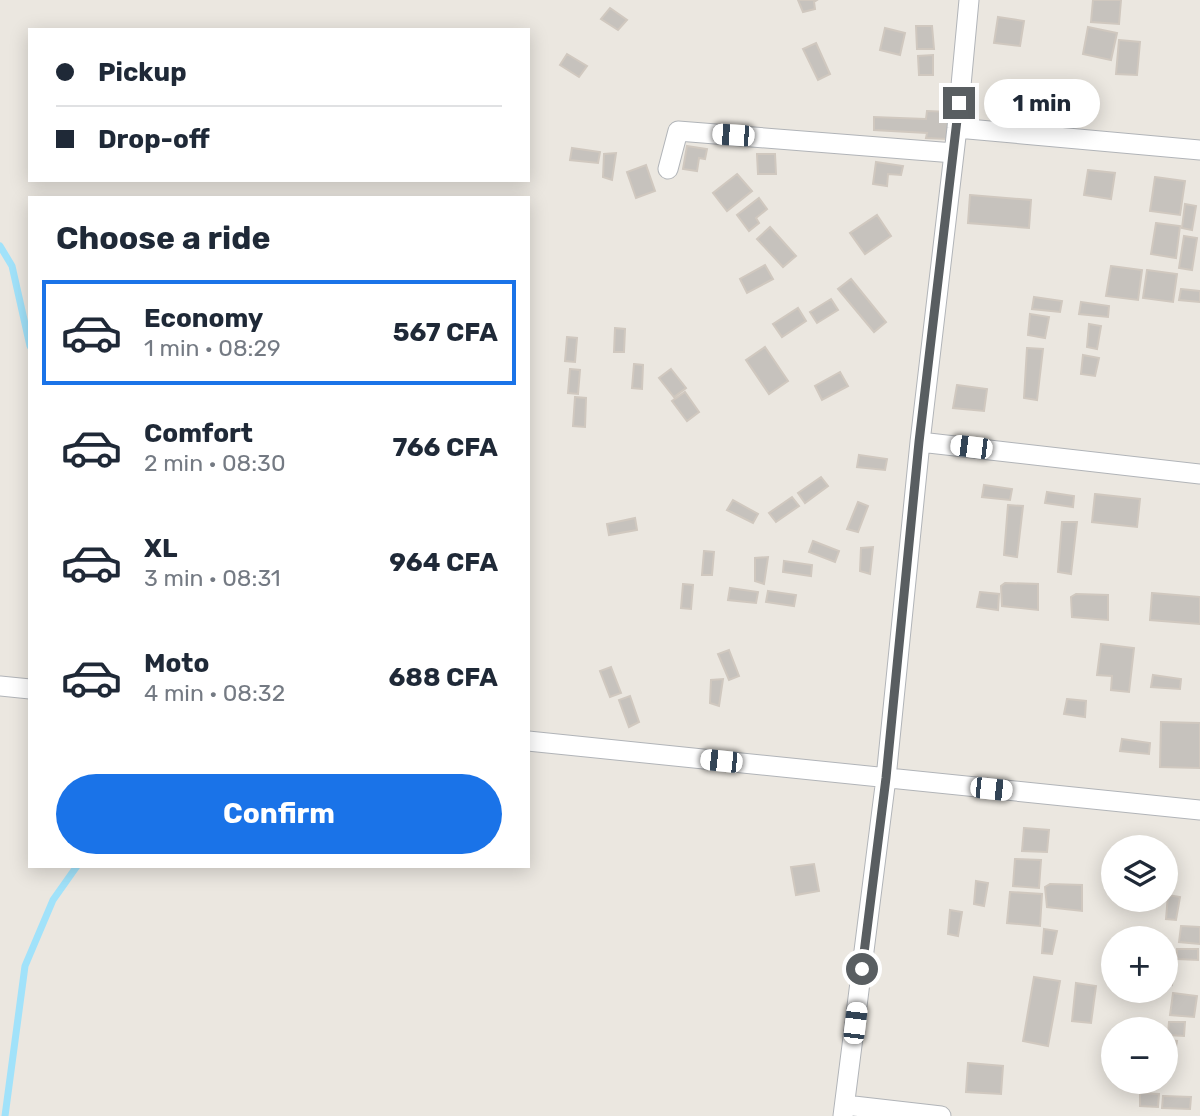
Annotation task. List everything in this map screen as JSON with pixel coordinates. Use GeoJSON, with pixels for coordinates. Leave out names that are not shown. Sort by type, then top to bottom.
{"type":"FeatureCollection","features":[{"type":"Feature","properties":{"kind":"street"},"geometry":{"type":"LineString","coordinates":[[941,1116],[844,1110],[886,778],[919,442],[957,128],[969,0]]}},
{"type":"Feature","properties":{"kind":"street"},"geometry":{"type":"LineString","coordinates":[[957,128],[1200,150]]}},
{"type":"Feature","properties":{"kind":"street"},"geometry":{"type":"LineString","coordinates":[[668,169],[678,131],[954,153]]}},
{"type":"Feature","properties":{"kind":"street"},"geometry":{"type":"LineString","coordinates":[[919,442],[1200,474]]}},
{"type":"Feature","properties":{"kind":"street"},"geometry":{"type":"LineString","coordinates":[[0,686],[28,689]]}},
{"type":"Feature","properties":{"kind":"street"},"geometry":{"type":"LineString","coordinates":[[530,741],[1200,810]]}},
{"type":"Feature","properties":{"kind":"building"},"geometry":{"type":"Polygon","coordinates":[[[798,0],[817,0],[814,2],[815,9],[803,12],[798,0]]]}},
{"type":"Feature","properties":{"kind":"building"},"geometry":{"type":"Polygon","coordinates":[[[1093,0],[1121,0],[1119,24],[1091,22],[1093,0]]]}},
{"type":"Feature","properties":{"kind":"building"},"geometry":{"type":"Polygon","coordinates":[[[610,8],[627,20],[618,30],[601,19],[610,8]]]}},
{"type":"Feature","properties":{"kind":"building"},"geometry":{"type":"Polygon","coordinates":[[[998,17],[1024,21],[1020,46],[994,43],[998,17]]]}},
{"type":"Feature","properties":{"kind":"building"},"geometry":{"type":"Polygon","coordinates":[[[916,26],[932,26],[934,49],[917,49],[916,26]]]}},
{"type":"Feature","properties":{"kind":"building"},"geometry":{"type":"Polygon","coordinates":[[[1088,27],[1117,33],[1111,60],[1083,54],[1088,27]]]}},
{"type":"Feature","properties":{"kind":"building"},"geometry":{"type":"Polygon","coordinates":[[[885,28],[905,33],[900,55],[880,50],[885,28]]]}},
{"type":"Feature","properties":{"kind":"building"},"geometry":{"type":"Polygon","coordinates":[[[1119,40],[1140,42],[1137,75],[1116,74],[1119,40]]]}},
{"type":"Feature","properties":{"kind":"building"},"geometry":{"type":"Polygon","coordinates":[[[816,43],[830,74],[818,80],[803,49],[816,43]]]}},
{"type":"Feature","properties":{"kind":"building"},"geometry":{"type":"Polygon","coordinates":[[[567,54],[587,66],[579,77],[560,65],[567,54]]]}},
{"type":"Feature","properties":{"kind":"building"},"geometry":{"type":"Polygon","coordinates":[[[933,55],[933,75],[919,75],[918,56],[933,55]]]}},
{"type":"Feature","properties":{"kind":"building"},"geometry":{"type":"Polygon","coordinates":[[[927,111],[949,112],[948,139],[926,138],[927,133],[874,130],[874,117],[926,119],[927,111]]]}},
{"type":"Feature","properties":{"kind":"building"},"geometry":{"type":"Polygon","coordinates":[[[687,146],[707,149],[705,159],[699,158],[697,171],[683,169],[687,146]]]}},
{"type":"Feature","properties":{"kind":"building"},"geometry":{"type":"Polygon","coordinates":[[[572,148],[600,152],[598,163],[570,160],[572,148]]]}},
{"type":"Feature","properties":{"kind":"building"},"geometry":{"type":"Polygon","coordinates":[[[616,153],[612,180],[603,177],[604,154],[616,153]]]}},
{"type":"Feature","properties":{"kind":"building"},"geometry":{"type":"Polygon","coordinates":[[[757,154],[775,154],[776,174],[758,174],[757,154]]]}},
{"type":"Feature","properties":{"kind":"building"},"geometry":{"type":"Polygon","coordinates":[[[876,162],[903,166],[901,175],[888,174],[887,186],[873,184],[876,162]]]}},
{"type":"Feature","properties":{"kind":"building"},"geometry":{"type":"Polygon","coordinates":[[[646,165],[655,191],[636,198],[627,172],[646,165]]]}},
{"type":"Feature","properties":{"kind":"building"},"geometry":{"type":"Polygon","coordinates":[[[1088,170],[1115,173],[1111,199],[1084,195],[1088,170]]]}},
{"type":"Feature","properties":{"kind":"building"},"geometry":{"type":"Polygon","coordinates":[[[737,174],[752,191],[727,211],[713,193],[737,174]]]}},
{"type":"Feature","properties":{"kind":"building"},"geometry":{"type":"Polygon","coordinates":[[[1155,177],[1185,181],[1180,215],[1150,211],[1155,177]]]}},
{"type":"Feature","properties":{"kind":"building"},"geometry":{"type":"Polygon","coordinates":[[[970,195],[1031,200],[1029,228],[968,223],[970,195]]]}},
{"type":"Feature","properties":{"kind":"building"},"geometry":{"type":"Polygon","coordinates":[[[759,198],[767,209],[756,218],[759,223],[749,231],[737,215],[759,198]]]}},
{"type":"Feature","properties":{"kind":"building"},"geometry":{"type":"Polygon","coordinates":[[[1185,204],[1196,206],[1192,230],[1182,228],[1185,204]]]}},
{"type":"Feature","properties":{"kind":"building"},"geometry":{"type":"Polygon","coordinates":[[[877,215],[891,236],[865,254],[850,233],[877,215]]]}},
{"type":"Feature","properties":{"kind":"building"},"geometry":{"type":"Polygon","coordinates":[[[1156,223],[1180,226],[1176,258],[1151,254],[1156,223]]]}},
{"type":"Feature","properties":{"kind":"building"},"geometry":{"type":"Polygon","coordinates":[[[770,227],[796,256],[783,267],[757,239],[770,227]]]}},
{"type":"Feature","properties":{"kind":"building"},"geometry":{"type":"Polygon","coordinates":[[[1184,236],[1197,238],[1192,270],[1179,268],[1184,236]]]}},
{"type":"Feature","properties":{"kind":"building"},"geometry":{"type":"Polygon","coordinates":[[[765,265],[773,279],[747,293],[740,279],[765,265]]]}},
{"type":"Feature","properties":{"kind":"building"},"geometry":{"type":"Polygon","coordinates":[[[1111,266],[1142,270],[1138,300],[1106,296],[1111,266]]]}},
{"type":"Feature","properties":{"kind":"building"},"geometry":{"type":"Polygon","coordinates":[[[1147,270],[1177,274],[1173,302],[1143,298],[1147,270]]]}},
{"type":"Feature","properties":{"kind":"building"},"geometry":{"type":"Polygon","coordinates":[[[851,279],[886,322],[874,332],[838,289],[851,279]]]}},
{"type":"Feature","properties":{"kind":"building"},"geometry":{"type":"Polygon","coordinates":[[[1181,289],[1200,291],[1200,302],[1179,300],[1181,289]]]}},
{"type":"Feature","properties":{"kind":"building"},"geometry":{"type":"Polygon","coordinates":[[[1034,297],[1062,301],[1060,312],[1032,309],[1034,297]]]}},
{"type":"Feature","properties":{"kind":"building"},"geometry":{"type":"Polygon","coordinates":[[[831,299],[838,310],[817,323],[810,312],[831,299]]]}},
{"type":"Feature","properties":{"kind":"building"},"geometry":{"type":"Polygon","coordinates":[[[1081,302],[1109,306],[1108,317],[1079,314],[1081,302]]]}},
{"type":"Feature","properties":{"kind":"building"},"geometry":{"type":"Polygon","coordinates":[[[798,308],[806,321],[782,337],[773,324],[798,308]]]}},
{"type":"Feature","properties":{"kind":"building"},"geometry":{"type":"Polygon","coordinates":[[[1030,314],[1049,317],[1045,338],[1028,335],[1030,314]]]}},
{"type":"Feature","properties":{"kind":"building"},"geometry":{"type":"Polygon","coordinates":[[[1089,324],[1101,326],[1097,349],[1087,347],[1089,324]]]}},
{"type":"Feature","properties":{"kind":"building"},"geometry":{"type":"Polygon","coordinates":[[[615,328],[625,329],[624,352],[614,352],[615,328]]]}},
{"type":"Feature","properties":{"kind":"building"},"geometry":{"type":"Polygon","coordinates":[[[567,337],[577,338],[575,362],[565,361],[567,337]]]}},
{"type":"Feature","properties":{"kind":"building"},"geometry":{"type":"Polygon","coordinates":[[[765,347],[788,381],[769,394],[746,360],[765,347]]]}},
{"type":"Feature","properties":{"kind":"building"},"geometry":{"type":"Polygon","coordinates":[[[1027,348],[1043,349],[1037,400],[1024,398],[1027,348]]]}},
{"type":"Feature","properties":{"kind":"building"},"geometry":{"type":"Polygon","coordinates":[[[1083,355],[1099,358],[1095,376],[1081,374],[1083,355]]]}},
{"type":"Feature","properties":{"kind":"building"},"geometry":{"type":"Polygon","coordinates":[[[634,364],[643,365],[642,389],[632,388],[634,364]]]}},
{"type":"Feature","properties":{"kind":"building"},"geometry":{"type":"Polygon","coordinates":[[[570,369],[580,370],[578,394],[568,393],[570,369]]]}},
{"type":"Feature","properties":{"kind":"building"},"geometry":{"type":"Polygon","coordinates":[[[671,369],[686,388],[674,397],[659,378],[671,369]]]}},
{"type":"Feature","properties":{"kind":"building"},"geometry":{"type":"Polygon","coordinates":[[[840,372],[848,386],[822,400],[815,386],[840,372]]]}},
{"type":"Feature","properties":{"kind":"building"},"geometry":{"type":"Polygon","coordinates":[[[957,385],[987,389],[984,411],[953,408],[957,385]]]}},
{"type":"Feature","properties":{"kind":"building"},"geometry":{"type":"Polygon","coordinates":[[[685,392],[699,412],[687,421],[672,401],[685,392]]]}},
{"type":"Feature","properties":{"kind":"building"},"geometry":{"type":"Polygon","coordinates":[[[575,397],[586,398],[585,427],[573,426],[575,397]]]}},
{"type":"Feature","properties":{"kind":"building"},"geometry":{"type":"Polygon","coordinates":[[[859,455],[887,459],[885,470],[857,467],[859,455]]]}},
{"type":"Feature","properties":{"kind":"building"},"geometry":{"type":"Polygon","coordinates":[[[821,477],[828,486],[805,503],[798,493],[821,477]]]}},
{"type":"Feature","properties":{"kind":"building"},"geometry":{"type":"Polygon","coordinates":[[[984,485],[1012,489],[1010,500],[982,497],[984,485]]]}},
{"type":"Feature","properties":{"kind":"building"},"geometry":{"type":"Polygon","coordinates":[[[1047,492],[1074,496],[1073,507],[1045,503],[1047,492]]]}},
{"type":"Feature","properties":{"kind":"building"},"geometry":{"type":"Polygon","coordinates":[[[1095,494],[1140,499],[1137,527],[1092,522],[1095,494]]]}},
{"type":"Feature","properties":{"kind":"building"},"geometry":{"type":"Polygon","coordinates":[[[792,497],[799,506],[776,522],[769,513],[792,497]]]}},
{"type":"Feature","properties":{"kind":"building"},"geometry":{"type":"Polygon","coordinates":[[[733,500],[758,514],[753,523],[727,510],[733,500]]]}},
{"type":"Feature","properties":{"kind":"building"},"geometry":{"type":"Polygon","coordinates":[[[858,502],[868,506],[858,532],[847,529],[858,502]]]}},
{"type":"Feature","properties":{"kind":"building"},"geometry":{"type":"Polygon","coordinates":[[[1008,505],[1023,506],[1017,557],[1004,555],[1008,505]]]}},
{"type":"Feature","properties":{"kind":"building"},"geometry":{"type":"Polygon","coordinates":[[[635,518],[637,530],[609,535],[607,524],[635,518]]]}},
{"type":"Feature","properties":{"kind":"building"},"geometry":{"type":"Polygon","coordinates":[[[1062,522],[1077,522],[1071,574],[1058,572],[1062,522]]]}},
{"type":"Feature","properties":{"kind":"building"},"geometry":{"type":"Polygon","coordinates":[[[813,541],[839,551],[835,562],[809,552],[813,541]]]}},
{"type":"Feature","properties":{"kind":"building"},"geometry":{"type":"Polygon","coordinates":[[[873,547],[870,574],[860,571],[861,548],[873,547]]]}},
{"type":"Feature","properties":{"kind":"building"},"geometry":{"type":"Polygon","coordinates":[[[704,551],[714,552],[712,575],[702,575],[704,551]]]}},
{"type":"Feature","properties":{"kind":"building"},"geometry":{"type":"Polygon","coordinates":[[[768,557],[764,584],[755,581],[755,558],[768,557]]]}},
{"type":"Feature","properties":{"kind":"building"},"geometry":{"type":"Polygon","coordinates":[[[784,561],[812,565],[811,576],[783,572],[784,561]]]}},
{"type":"Feature","properties":{"kind":"building"},"geometry":{"type":"Polygon","coordinates":[[[1005,583],[1038,584],[1038,610],[1002,606],[1001,586],[1005,583]]]}},
{"type":"Feature","properties":{"kind":"building"},"geometry":{"type":"Polygon","coordinates":[[[683,584],[693,585],[691,609],[681,608],[683,584]]]}},
{"type":"Feature","properties":{"kind":"building"},"geometry":{"type":"Polygon","coordinates":[[[730,588],[758,592],[756,603],[728,600],[730,588]]]}},
{"type":"Feature","properties":{"kind":"building"},"geometry":{"type":"Polygon","coordinates":[[[768,591],[796,595],[794,606],[766,602],[768,591]]]}},
{"type":"Feature","properties":{"kind":"building"},"geometry":{"type":"Polygon","coordinates":[[[980,592],[999,594],[998,610],[977,607],[980,592]]]}},
{"type":"Feature","properties":{"kind":"building"},"geometry":{"type":"Polygon","coordinates":[[[1152,593],[1200,597],[1200,624],[1150,620],[1152,593]]]}},
{"type":"Feature","properties":{"kind":"building"},"geometry":{"type":"Polygon","coordinates":[[[1076,594],[1108,595],[1108,620],[1072,617],[1071,597],[1076,594]]]}},
{"type":"Feature","properties":{"kind":"building"},"geometry":{"type":"Polygon","coordinates":[[[1101,644],[1134,648],[1129,692],[1111,690],[1112,676],[1097,675],[1101,644]]]}},
{"type":"Feature","properties":{"kind":"building"},"geometry":{"type":"Polygon","coordinates":[[[729,650],[739,676],[729,680],[718,654],[729,650]]]}},
{"type":"Feature","properties":{"kind":"building"},"geometry":{"type":"Polygon","coordinates":[[[611,667],[621,693],[610,697],[600,671],[611,667]]]}},
{"type":"Feature","properties":{"kind":"building"},"geometry":{"type":"Polygon","coordinates":[[[1153,675],[1181,679],[1180,689],[1151,687],[1153,675]]]}},
{"type":"Feature","properties":{"kind":"building"},"geometry":{"type":"Polygon","coordinates":[[[723,679],[719,706],[710,703],[711,680],[723,679]]]}},
{"type":"Feature","properties":{"kind":"building"},"geometry":{"type":"Polygon","coordinates":[[[630,696],[639,722],[629,727],[619,700],[630,696]]]}},
{"type":"Feature","properties":{"kind":"building"},"geometry":{"type":"Polygon","coordinates":[[[1067,699],[1086,701],[1085,717],[1064,714],[1067,699]]]}},
{"type":"Feature","properties":{"kind":"building"},"geometry":{"type":"Polygon","coordinates":[[[1161,722],[1200,723],[1200,768],[1160,767],[1161,722]]]}},
{"type":"Feature","properties":{"kind":"building"},"geometry":{"type":"Polygon","coordinates":[[[1122,739],[1150,743],[1149,754],[1120,751],[1122,739]]]}},
{"type":"Feature","properties":{"kind":"building"},"geometry":{"type":"Polygon","coordinates":[[[1024,828],[1049,830],[1047,852],[1022,851],[1024,828]]]}},
{"type":"Feature","properties":{"kind":"building"},"geometry":{"type":"Polygon","coordinates":[[[1015,859],[1041,860],[1039,888],[1013,886],[1015,859]]]}},
{"type":"Feature","properties":{"kind":"building"},"geometry":{"type":"Polygon","coordinates":[[[814,864],[819,891],[796,895],[791,867],[814,864]]]}},
{"type":"Feature","properties":{"kind":"building"},"geometry":{"type":"Polygon","coordinates":[[[976,881],[988,883],[984,906],[974,904],[976,881]]]}},
{"type":"Feature","properties":{"kind":"building"},"geometry":{"type":"Polygon","coordinates":[[[1050,884],[1082,885],[1082,911],[1047,907],[1045,887],[1050,884]]]}},
{"type":"Feature","properties":{"kind":"building"},"geometry":{"type":"Polygon","coordinates":[[[1010,892],[1042,894],[1040,926],[1007,923],[1010,892]]]}},
{"type":"Feature","properties":{"kind":"building"},"geometry":{"type":"Polygon","coordinates":[[[950,910],[962,912],[958,936],[948,934],[950,910]]]}},
{"type":"Feature","properties":{"kind":"building"},"geometry":{"type":"Polygon","coordinates":[[[1167,912],[1177,912],[1176,920],[1166,919],[1167,912]]]}},
{"type":"Feature","properties":{"kind":"building"},"geometry":{"type":"Polygon","coordinates":[[[1181,926],[1200,927],[1200,944],[1179,942],[1181,926]]]}},
{"type":"Feature","properties":{"kind":"building"},"geometry":{"type":"Polygon","coordinates":[[[1044,929],[1057,931],[1052,954],[1042,953],[1044,929]]]}},
{"type":"Feature","properties":{"kind":"building"},"geometry":{"type":"Polygon","coordinates":[[[1178,949],[1198,949],[1198,960],[1178,959],[1178,949]]]}},
{"type":"Feature","properties":{"kind":"building"},"geometry":{"type":"Polygon","coordinates":[[[1034,977],[1060,981],[1048,1046],[1023,1041],[1034,977]]]}},
{"type":"Feature","properties":{"kind":"building"},"geometry":{"type":"Polygon","coordinates":[[[1076,983],[1096,986],[1091,1023],[1072,1021],[1076,983]]]}},
{"type":"Feature","properties":{"kind":"building"},"geometry":{"type":"Polygon","coordinates":[[[1178,994],[1197,996],[1194,1017],[1170,1015],[1172,1003],[1178,1003],[1178,994]]]}},
{"type":"Feature","properties":{"kind":"building"},"geometry":{"type":"Polygon","coordinates":[[[1178,1022],[1185,1022],[1184,1036],[1178,1036],[1178,1022]]]}},
{"type":"Feature","properties":{"kind":"building"},"geometry":{"type":"Polygon","coordinates":[[[968,1063],[1003,1066],[1001,1094],[966,1092],[968,1063]]]}},
{"type":"Feature","properties":{"kind":"building"},"geometry":{"type":"Polygon","coordinates":[[[1140,1094],[1159,1094],[1158,1107],[1140,1106],[1140,1094]]]}},
{"type":"Feature","properties":{"kind":"building"},"geometry":{"type":"Polygon","coordinates":[[[1163,1096],[1191,1097],[1190,1109],[1162,1108],[1163,1096]]]}},
{"type":"Feature","properties":{"kind":"waterway"},"geometry":{"type":"LineString","coordinates":[[0,246],[12,266],[28,337]]}},
{"type":"Feature","properties":{"kind":"waterway"},"geometry":{"type":"LineString","coordinates":[[5,1116],[25,966],[53,900],[76,868]]}},
{"type":"Feature","properties":{"kind":"route"},"geometry":{"type":"LineString","coordinates":[[862,969],[886,778],[919,442],[959,103]]}}]}
